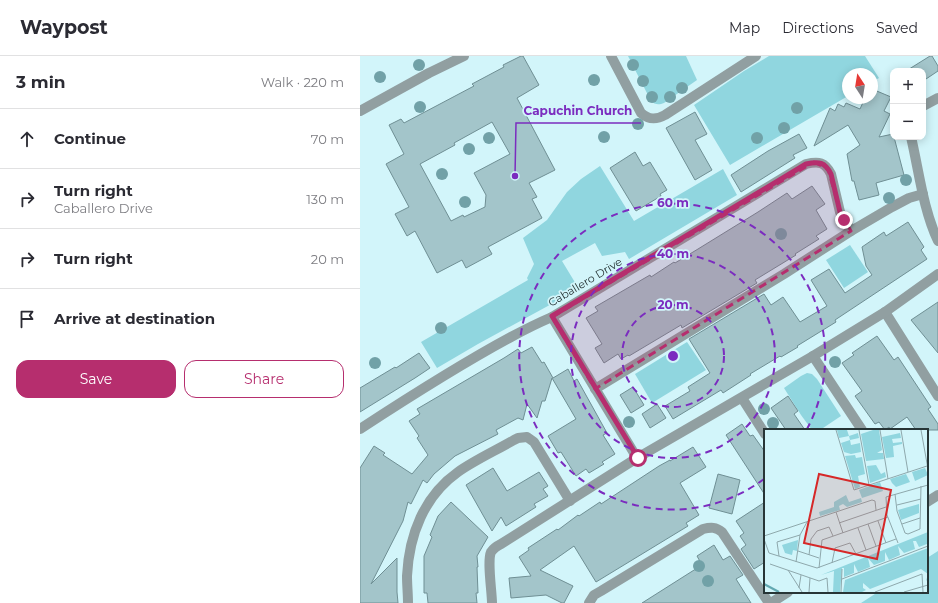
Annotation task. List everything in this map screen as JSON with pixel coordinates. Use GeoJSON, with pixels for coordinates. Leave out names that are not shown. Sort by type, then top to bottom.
{"type":"FeatureCollection","features":[{"type":"Feature","properties":{"kind":"street"},"geometry":{"type":"LineString","coordinates":[[360,111],[429,73],[464,56]]}},
{"type":"Feature","properties":{"kind":"street"},"geometry":{"type":"LineString","coordinates":[[611,56],[641,113],[648,118],[656,118],[665,115],[756,56]]}},
{"type":"Feature","properties":{"kind":"street"},"geometry":{"type":"LineString","coordinates":[[926,104],[938,98]]}},
{"type":"Feature","properties":{"kind":"street"},"geometry":{"type":"LineString","coordinates":[[912,140],[923,194],[938,241]]}},
{"type":"Feature","properties":{"kind":"street","name":"Caballero Drive"},"geometry":{"type":"LineString","coordinates":[[360,429],[470,360],[510,337],[552,316],[806,164],[814,162],[820,163],[828,169],[831,174],[840,212],[851,232]]}},
{"type":"Feature","properties":{"kind":"street"},"geometry":{"type":"LineString","coordinates":[[595,389],[892,207],[909,198],[923,194]]}},
{"type":"Feature","properties":{"kind":"street"},"geometry":{"type":"LineString","coordinates":[[492,603],[490,558],[491,552],[500,544],[638,458],[742,398],[885,312],[938,274]]}},
{"type":"Feature","properties":{"kind":"street"},"geometry":{"type":"LineString","coordinates":[[885,312],[938,396]]}},
{"type":"Feature","properties":{"kind":"street"},"geometry":{"type":"LineString","coordinates":[[552,316],[638,458]]}},
{"type":"Feature","properties":{"kind":"street"},"geometry":{"type":"LineString","coordinates":[[813,356],[861,429]]}},
{"type":"Feature","properties":{"kind":"street"},"geometry":{"type":"LineString","coordinates":[[742,398],[764,432]]}},
{"type":"Feature","properties":{"kind":"street"},"geometry":{"type":"LineString","coordinates":[[408,603],[407,577],[409,556],[415,530],[428,502],[437,490],[446,481],[464,468],[518,438],[527,437],[534,442],[570,501]]}},
{"type":"Feature","properties":{"kind":"street"},"geometry":{"type":"LineString","coordinates":[[928,501],[938,495]]}},
{"type":"Feature","properties":{"kind":"street"},"geometry":{"type":"LineString","coordinates":[[589,603],[594,595],[703,529],[709,527],[718,529],[722,532],[770,603],[786,593]]}},
{"type":"Feature","properties":{"kind":"highlighted area"},"geometry":{"type":"Polygon","coordinates":[[[814,162],[828,169],[840,212],[851,231],[595,389],[552,317],[814,162]]]}},
{"type":"Feature","properties":{"kind":"shaded area"},"geometry":{"type":"Polygon","coordinates":[[[628,56],[686,56],[697,80],[664,103],[656,104],[651,101],[628,56]]]}},
{"type":"Feature","properties":{"kind":"shaded area"},"geometry":{"type":"Polygon","coordinates":[[[769,56],[865,56],[873,68],[842,68],[842,100],[730,165],[694,105],[769,56]]]}},
{"type":"Feature","properties":{"kind":"shaded area"},"geometry":{"type":"Polygon","coordinates":[[[600,166],[634,221],[723,169],[737,195],[629,259],[625,252],[602,256],[595,243],[562,261],[579,289],[437,368],[421,342],[528,280],[527,278],[534,264],[523,238],[547,220],[567,192],[581,179],[600,166]]]}},
{"type":"Feature","properties":{"kind":"shaded area"},"geometry":{"type":"Polygon","coordinates":[[[850,245],[868,272],[844,288],[826,260],[850,245]]]}},
{"type":"Feature","properties":{"kind":"shaded area"},"geometry":{"type":"Polygon","coordinates":[[[687,342],[706,370],[652,403],[635,374],[687,342]]]}},
{"type":"Feature","properties":{"kind":"shaded area"},"geometry":{"type":"Polygon","coordinates":[[[807,373],[812,374],[817,379],[841,416],[822,429],[811,429],[784,388],[807,373]]]}},
{"type":"Feature","properties":{"kind":"shaded area"},"geometry":{"type":"Polygon","coordinates":[[[938,551],[938,603],[861,603],[876,593],[928,593],[928,557],[938,551]]]}},
{"type":"Feature","properties":{"kind":"building"},"geometry":{"type":"Polygon","coordinates":[[[523,56],[539,85],[517,98],[555,170],[529,183],[537,197],[532,199],[542,218],[488,247],[492,254],[466,268],[462,260],[437,273],[415,231],[407,236],[395,214],[409,207],[386,164],[404,154],[389,125],[401,119],[404,123],[474,86],[472,84],[504,67],[503,65],[523,56]],[[492,122],[454,143],[455,145],[420,164],[451,221],[463,215],[464,217],[485,207],[486,195],[474,173],[510,154],[492,122]]]}},
{"type":"Feature","properties":{"kind":"building"},"geometry":{"type":"Polygon","coordinates":[[[932,56],[938,66],[938,71],[926,79],[926,68],[911,68],[932,56]]]}},
{"type":"Feature","properties":{"kind":"building"},"geometry":{"type":"Polygon","coordinates":[[[878,92],[890,97],[884,111],[890,114],[879,137],[890,135],[890,140],[895,140],[904,175],[876,183],[879,195],[859,200],[854,181],[852,181],[847,154],[860,145],[848,125],[814,146],[830,108],[835,111],[838,104],[844,107],[846,104],[848,104],[860,109],[862,104],[878,104],[878,92]]]}},
{"type":"Feature","properties":{"kind":"building"},"geometry":{"type":"Polygon","coordinates":[[[695,112],[707,134],[695,140],[712,170],[695,180],[666,128],[695,112]]]}},
{"type":"Feature","properties":{"kind":"building"},"geometry":{"type":"Polygon","coordinates":[[[799,134],[807,148],[793,155],[795,158],[741,192],[731,175],[768,151],[799,134]]]}},
{"type":"Feature","properties":{"kind":"building"},"geometry":{"type":"Polygon","coordinates":[[[635,152],[643,166],[650,162],[667,190],[660,194],[661,196],[636,211],[610,168],[635,152]]]}},
{"type":"Feature","properties":{"kind":"building"},"geometry":{"type":"Polygon","coordinates":[[[812,186],[825,204],[816,210],[827,229],[816,236],[819,239],[755,280],[757,283],[682,328],[681,325],[629,356],[628,355],[621,359],[618,354],[604,363],[595,348],[602,344],[586,318],[598,311],[595,307],[650,275],[651,277],[674,262],[675,263],[787,193],[792,199],[812,186]]]}},
{"type":"Feature","properties":{"kind":"building"},"geometry":{"type":"Polygon","coordinates":[[[908,222],[924,247],[921,250],[927,259],[835,320],[836,322],[797,346],[798,347],[750,374],[751,375],[723,393],[721,390],[673,419],[665,406],[690,391],[688,387],[710,373],[689,339],[764,294],[771,305],[783,297],[800,322],[827,306],[811,280],[829,269],[845,293],[872,275],[866,266],[862,247],[884,232],[886,236],[908,222]]]}},
{"type":"Feature","properties":{"kind":"building"},"geometry":{"type":"Polygon","coordinates":[[[938,302],[938,353],[911,320],[938,302]]]}},
{"type":"Feature","properties":{"kind":"building"},"geometry":{"type":"Polygon","coordinates":[[[877,336],[894,360],[898,357],[931,407],[928,409],[938,424],[938,430],[915,429],[907,417],[890,429],[889,427],[884,429],[879,422],[875,424],[855,396],[862,391],[842,363],[854,355],[852,353],[877,336]]]}},
{"type":"Feature","properties":{"kind":"building"},"geometry":{"type":"Polygon","coordinates":[[[532,347],[542,363],[544,362],[553,378],[568,369],[574,381],[577,379],[607,433],[603,435],[615,454],[602,462],[604,464],[589,473],[586,469],[576,476],[561,452],[558,453],[548,436],[576,419],[552,378],[545,401],[542,401],[537,418],[527,404],[523,420],[518,418],[496,430],[498,434],[455,456],[434,474],[427,483],[423,480],[411,504],[408,502],[403,521],[371,584],[397,558],[398,603],[360,603],[360,468],[374,446],[385,453],[383,455],[412,474],[428,455],[417,438],[419,436],[409,421],[420,414],[417,409],[518,349],[521,353],[532,347]]]}},
{"type":"Feature","properties":{"kind":"building"},"geometry":{"type":"Polygon","coordinates":[[[419,353],[430,368],[360,412],[360,388],[419,353]]]}},
{"type":"Feature","properties":{"kind":"building"},"geometry":{"type":"Polygon","coordinates":[[[633,387],[644,405],[631,413],[620,395],[633,387]]]}},
{"type":"Feature","properties":{"kind":"building"},"geometry":{"type":"Polygon","coordinates":[[[788,396],[798,411],[794,414],[804,429],[785,429],[771,408],[788,396]]]}},
{"type":"Feature","properties":{"kind":"building"},"geometry":{"type":"Polygon","coordinates":[[[657,404],[666,418],[650,428],[642,414],[657,404]]]}},
{"type":"Feature","properties":{"kind":"building"},"geometry":{"type":"Polygon","coordinates":[[[742,424],[750,436],[753,435],[764,451],[764,493],[726,435],[742,424]]]}},
{"type":"Feature","properties":{"kind":"building"},"geometry":{"type":"Polygon","coordinates":[[[693,447],[706,467],[680,483],[699,515],[686,523],[688,526],[596,582],[574,546],[540,570],[573,586],[564,603],[546,595],[511,598],[509,578],[531,576],[519,557],[529,550],[528,548],[557,529],[558,530],[578,515],[579,516],[600,502],[601,504],[659,466],[693,447]]]}},
{"type":"Feature","properties":{"kind":"building"},"geometry":{"type":"Polygon","coordinates":[[[493,468],[507,491],[539,472],[548,486],[543,489],[548,496],[534,504],[536,507],[506,526],[501,517],[492,531],[466,485],[493,468]]]}},
{"type":"Feature","properties":{"kind":"building"},"geometry":{"type":"Polygon","coordinates":[[[718,474],[740,480],[732,514],[709,508],[718,474]]]}},
{"type":"Feature","properties":{"kind":"building"},"geometry":{"type":"Polygon","coordinates":[[[451,502],[488,537],[477,556],[477,603],[428,603],[427,593],[424,593],[424,556],[432,537],[430,535],[438,516],[451,502]]]}},
{"type":"Feature","properties":{"kind":"building"},"geometry":{"type":"Polygon","coordinates":[[[764,503],[764,563],[754,569],[741,549],[746,545],[740,536],[744,533],[736,521],[764,503]]]}},
{"type":"Feature","properties":{"kind":"building"},"geometry":{"type":"Polygon","coordinates":[[[714,545],[723,560],[730,556],[743,575],[736,579],[751,603],[642,603],[702,565],[697,556],[714,545]]]}},
{"type":"Feature","properties":{"kind":"place","name":"Capuchin Church"},"geometry":{"type":"Point","coordinates":[515,176]}},
{"type":"Feature","properties":{"kind":"route"},"geometry":{"type":"LineString","coordinates":[[638,458],[552,316],[806,164],[814,162],[820,163],[828,169],[831,174],[840,212],[844,220]]}}]}
